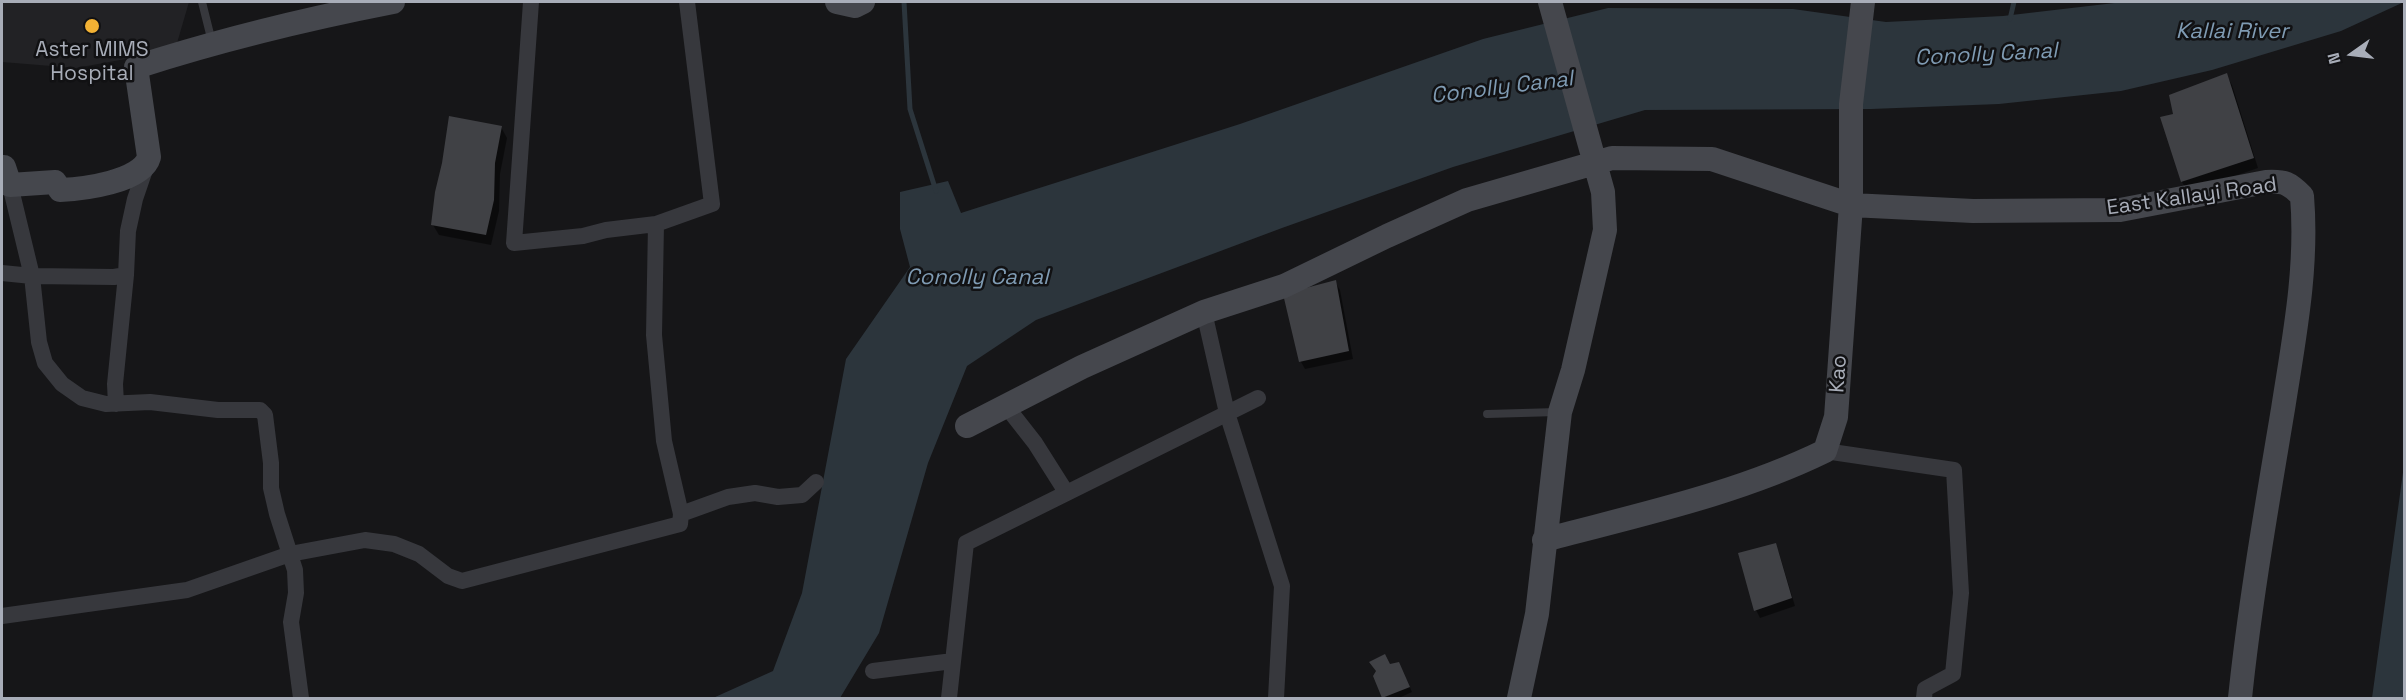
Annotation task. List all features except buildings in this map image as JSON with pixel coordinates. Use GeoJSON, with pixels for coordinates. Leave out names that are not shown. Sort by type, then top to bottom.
{"type":"FeatureCollection","features":[{"type":"Feature","properties":{"kind":"street"},"geometry":{"type":"LineString","coordinates":[[116,404],[128,231],[135,199],[149,157],[135,67],[212,43],[300,20],[393,2]]}},
{"type":"Feature","properties":{"kind":"street"},"geometry":{"type":"LineString","coordinates":[[531,2],[514,243],[583,236],[606,230],[656,224],[711,204],[687,2]]}},
{"type":"Feature","properties":{"kind":"street"},"geometry":{"type":"LineString","coordinates":[[837,2],[855,6],[863,2]]}},
{"type":"Feature","properties":{"kind":"street"},"geometry":{"type":"LineString","coordinates":[[1519,699],[1537,614],[1544,540],[1560,432],[1560,412],[1573,370],[1605,230],[1605,201],[1550,2]]}},
{"type":"Feature","properties":{"kind":"street","name":"Kao"},"geometry":{"type":"LineString","coordinates":[[1825,451],[1836,417],[1851,205],[1851,104],[1863,2]]}},
{"type":"Feature","properties":{"kind":"street","name":"East Kallayi Road"},"geometry":{"type":"LineString","coordinates":[[967,426],[1082,367],[1204,312],[1284,286],[1467,200],[1612,158],[1712,159],[1851,205],[1973,211],[2120,210],[2266,182],[2280,182],[2291,185],[2302,196],[2304,252],[2299,307],[2266,509],[2240,699]]}},
{"type":"Feature","properties":{"kind":"street"},"geometry":{"type":"LineString","coordinates":[[147,164],[126,178],[77,189],[60,190],[55,182],[6,176],[32,276],[39,342],[45,363],[62,384],[82,398],[106,404],[150,402],[218,410],[260,410],[265,415],[271,489],[295,570],[296,593],[291,622],[301,699]]}},
{"type":"Feature","properties":{"kind":"street"},"geometry":{"type":"LineString","coordinates":[[2,616],[187,590],[290,554],[365,540],[384,542],[419,554],[448,576],[462,581],[675,527],[680,524],[681,514],[664,441],[654,335],[656,224]]}},
{"type":"Feature","properties":{"kind":"street"},"geometry":{"type":"LineString","coordinates":[[2,273],[32,276],[114,277],[126,275]]}},
{"type":"Feature","properties":{"kind":"street"},"geometry":{"type":"LineString","coordinates":[[1204,312],[1227,413],[1282,586],[1276,699]]}},
{"type":"Feature","properties":{"kind":"street"},"geometry":{"type":"LineString","coordinates":[[949,699],[966,543],[1258,398]]}},
{"type":"Feature","properties":{"kind":"street"},"geometry":{"type":"LineString","coordinates":[[1006,406],[1035,443],[1066,492]]}},
{"type":"Feature","properties":{"kind":"street"},"geometry":{"type":"LineString","coordinates":[[1544,540],[1678,504],[1762,477],[1825,451],[1954,470],[1961,593],[1953,674],[1925,689],[1924,699]]}},
{"type":"Feature","properties":{"kind":"street"},"geometry":{"type":"LineString","coordinates":[[681,514],[728,497],[746,494],[755,493],[778,497],[802,495],[816,482]]}},
{"type":"Feature","properties":{"kind":"street"},"geometry":{"type":"LineString","coordinates":[[873,671],[953,661]]}},
{"type":"Feature","properties":{"kind":"lane"},"geometry":{"type":"LineString","coordinates":[[202,2],[212,43]]}},
{"type":"Feature","properties":{"kind":"lane"},"geometry":{"type":"LineString","coordinates":[[1487,414],[1560,412]]}},
{"type":"Feature","properties":{"kind":"shaded area","name":"Aster MIMS Hospital"},"geometry":{"type":"Polygon","coordinates":[[[2,2],[189,2],[175,50],[76,68],[2,62],[2,2]]]}},
{"type":"Feature","properties":{"kind":"water","name":"Conolly Canal"},"geometry":{"type":"Polygon","coordinates":[[[2123,2],[2404,2],[2341,31],[2212,70],[2121,91],[1999,104],[1871,109],[1645,110],[1453,167],[1036,320],[967,366],[928,463],[879,633],[840,698],[713,698],[773,671],[802,593],[846,359],[910,267],[900,229],[900,192],[948,181],[961,213],[1240,124],[1483,39],[1608,8],[1793,9],[1886,22],[2003,16],[2123,2]]]}},
{"type":"Feature","properties":{"kind":"water"},"geometry":{"type":"Polygon","coordinates":[[[2404,465],[2404,698],[2372,698],[2404,465]]]}},
{"type":"Feature","properties":{"kind":"waterway"},"geometry":{"type":"LineString","coordinates":[[904,2],[910,109],[936,191]]}},
{"type":"Feature","properties":{"kind":"waterway"},"geometry":{"type":"LineString","coordinates":[[2010,19],[2014,2]]}},
{"type":"Feature","properties":{"kind":"place","name":"Aster MIMS Hospital"},"geometry":{"type":"Point","coordinates":[92,26]}},
{"type":"Feature","properties":{"kind":"water label","name":"Kallai River"},"geometry":{"type":"Point","coordinates":[2232,32]}}]}
